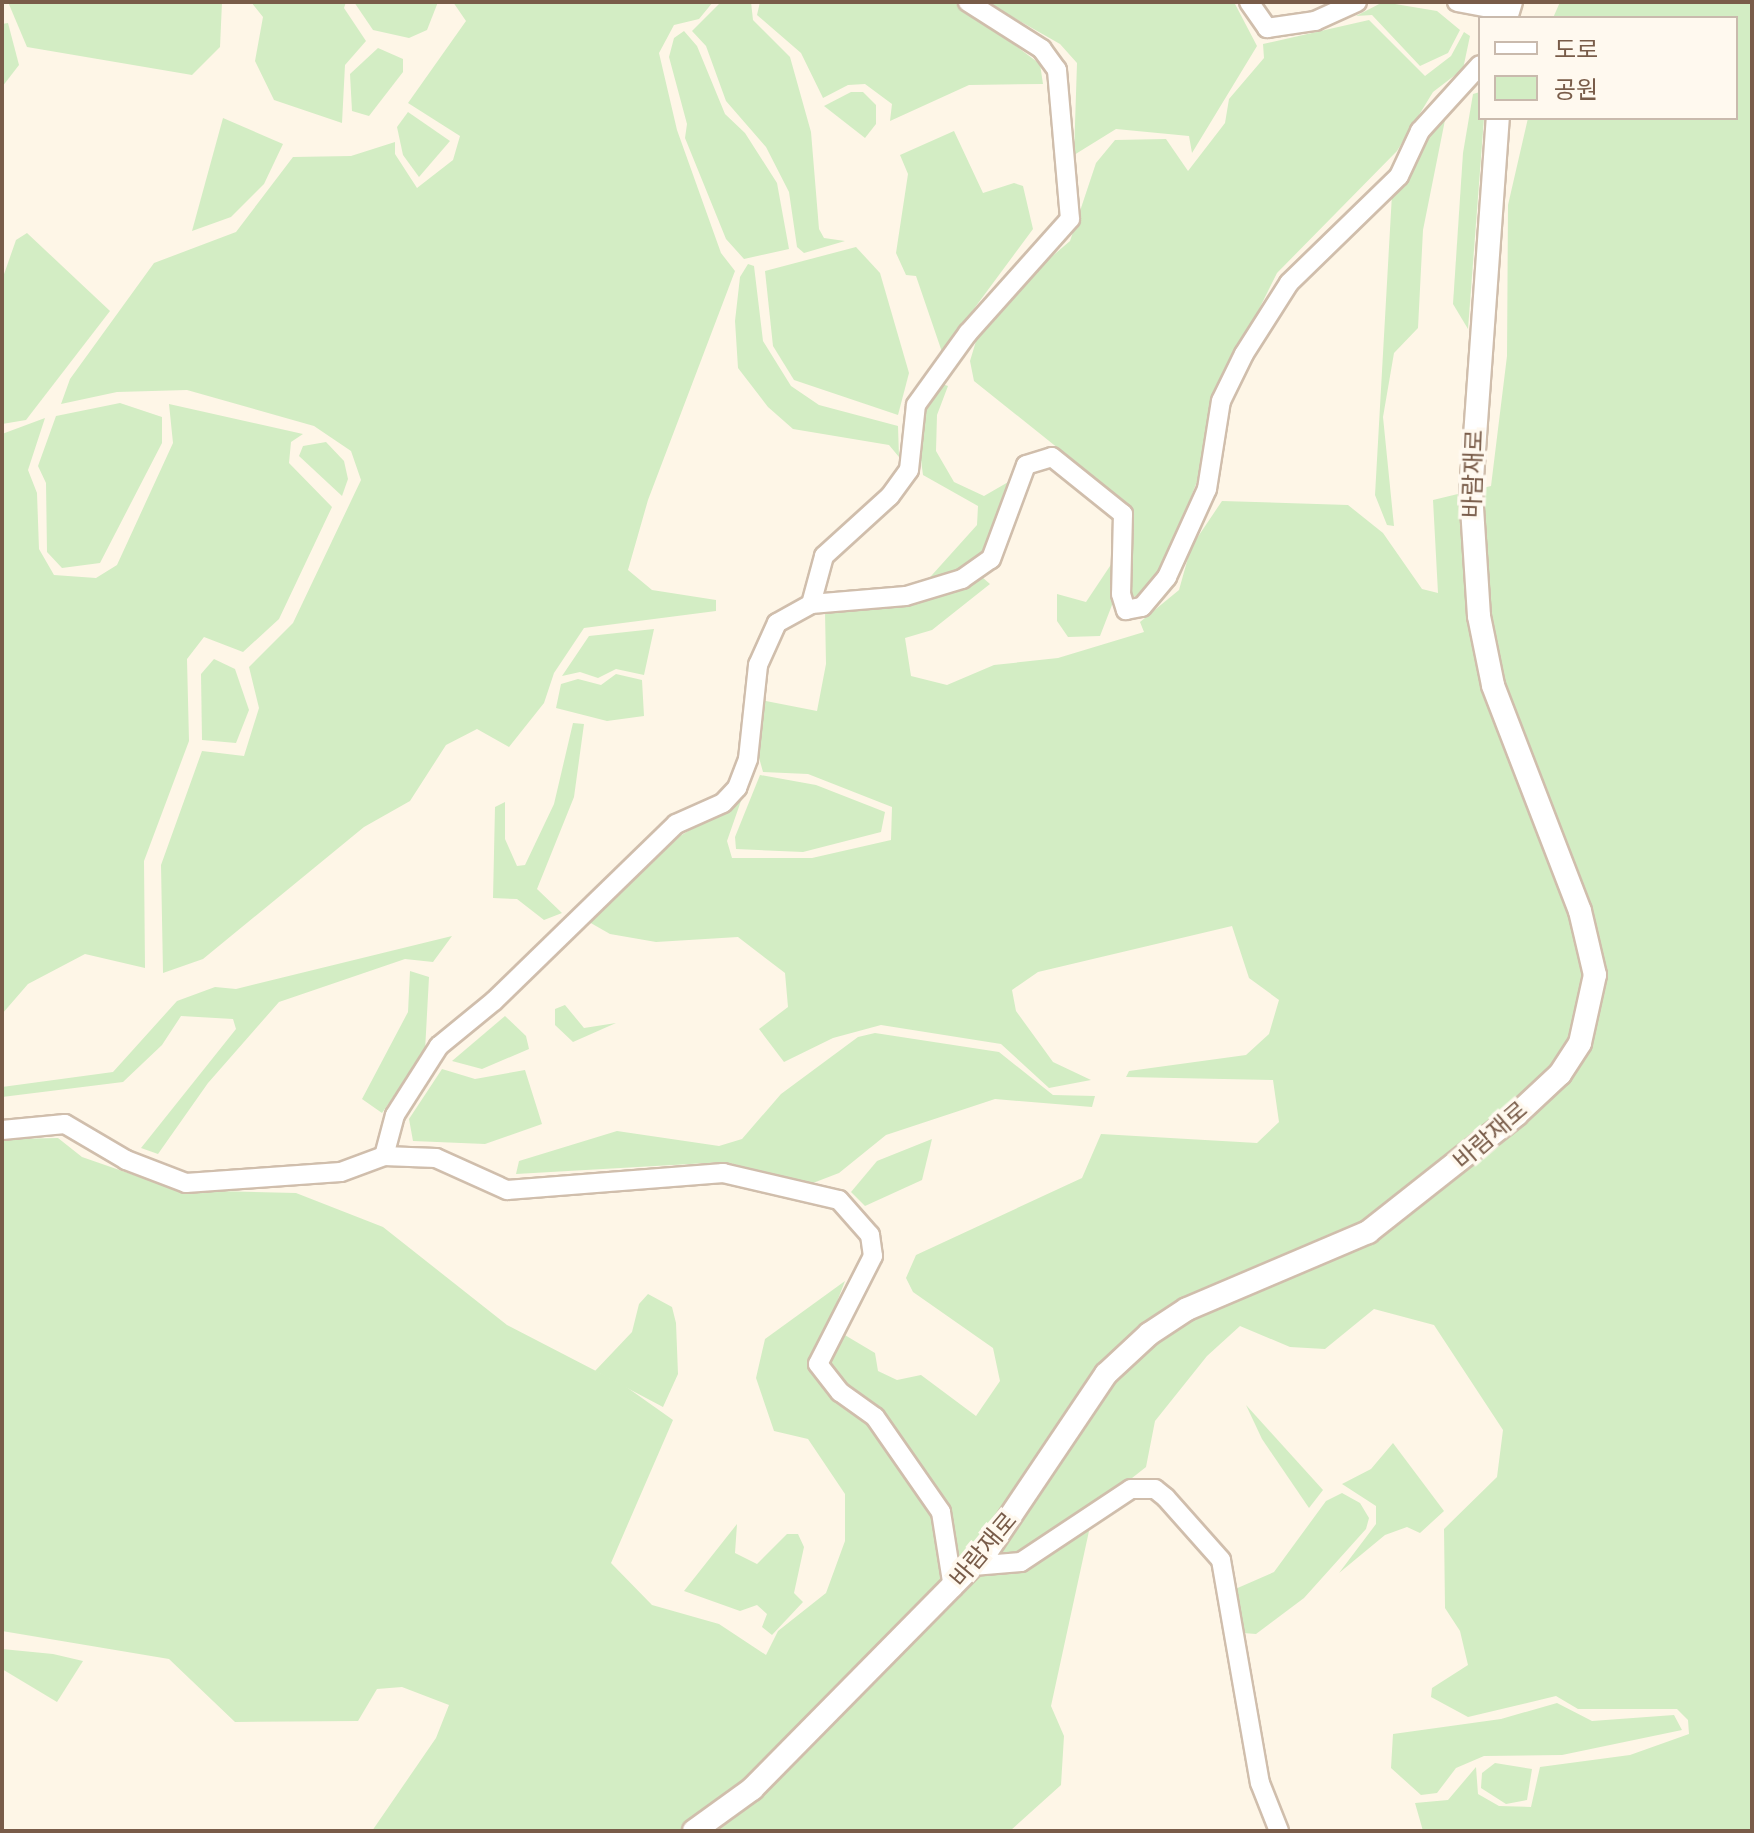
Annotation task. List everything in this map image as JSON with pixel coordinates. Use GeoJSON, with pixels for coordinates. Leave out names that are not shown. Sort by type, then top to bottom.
{"type":"FeatureCollection","features":[{"type":"Feature","properties":{"kind":"street"},"geometry":{"type":"LineString","coordinates":[[811,604],[824,556],[890,496],[909,470],[916,405],[968,333],[1070,219],[1057,70],[1042,49],[968,2]]}},
{"type":"Feature","properties":{"kind":"street"},"geometry":{"type":"LineString","coordinates":[[1249,2],[1267,28],[1315,21],[1357,2]]}},
{"type":"Feature","properties":{"kind":"street"},"geometry":{"type":"LineString","coordinates":[[1457,2],[1508,10]]}},
{"type":"Feature","properties":{"kind":"street"},"geometry":{"type":"LineString","coordinates":[[384,1156],[395,1115],[439,1046],[494,1001],[676,824],[723,803],[737,788],[748,759],[758,665],[777,623],[811,604],[906,596],[962,579],[991,559],[1026,465],[1052,457],[1123,514],[1121,594],[1126,610],[1142,607],[1167,577],[1207,489],[1221,401],[1251,342],[1289,283],[1399,176],[1420,131],[1478,67]]}},
{"type":"Feature","properties":{"kind":"street","name":"바람재로"},"geometry":{"type":"LineString","coordinates":[[694,1831],[752,1789],[953,1588],[1032,1491],[1106,1374],[1149,1334],[1187,1309],[1368,1232],[1516,1115],[1560,1074],[1580,1043],[1595,975],[1580,911],[1493,685],[1479,616],[1471,492],[1498,120]]}},
{"type":"Feature","properties":{"kind":"street"},"geometry":{"type":"LineString","coordinates":[[2,1130],[65,1124],[126,1160],[186,1183],[341,1172],[384,1156],[436,1158],[507,1190],[723,1173],[839,1200],[870,1235],[873,1256],[818,1364],[840,1392],[875,1417],[941,1512],[953,1588]]}},
{"type":"Feature","properties":{"kind":"street"},"geometry":{"type":"LineString","coordinates":[[973,1566],[1021,1562],[1131,1489],[1155,1489],[1166,1498],[1221,1560],[1260,1783],[1279,1831]]}},
{"type":"Feature","properties":{"kind":"green space"},"geometry":{"type":"Polygon","coordinates":[[[8,2],[222,2],[220,47],[192,75],[27,47],[8,2]]]}},
{"type":"Feature","properties":{"kind":"green space"},"geometry":{"type":"Polygon","coordinates":[[[251,2],[346,2],[344,8],[366,41],[345,65],[342,123],[274,100],[255,61],[263,17],[251,2]]]}},
{"type":"Feature","properties":{"kind":"green space"},"geometry":{"type":"Polygon","coordinates":[[[354,2],[438,2],[427,30],[409,38],[373,30],[354,2]]]}},
{"type":"Feature","properties":{"kind":"green space"},"geometry":{"type":"Polygon","coordinates":[[[453,2],[713,2],[699,19],[674,25],[659,53],[677,130],[721,253],[735,271],[648,500],[628,570],[652,590],[716,600],[716,611],[584,628],[554,673],[544,703],[509,747],[477,729],[446,745],[410,801],[364,827],[203,959],[163,973],[161,865],[202,751],[244,756],[259,708],[249,667],[293,623],[361,480],[351,451],[314,426],[187,390],[117,392],[61,404],[70,379],[154,263],[236,232],[293,157],[351,156],[395,142],[395,154],[417,188],[453,160],[460,136],[408,103],[466,21],[453,2]]]}},
{"type":"Feature","properties":{"kind":"green space"},"geometry":{"type":"Polygon","coordinates":[[[721,2],[751,2],[753,20],[790,57],[811,132],[819,229],[824,238],[845,241],[804,253],[797,247],[789,192],[766,147],[726,101],[706,46],[692,31],[721,2]]]}},
{"type":"Feature","properties":{"kind":"green space"},"geometry":{"type":"Polygon","coordinates":[[[760,2],[957,2],[1040,64],[1043,84],[969,85],[890,121],[892,104],[865,84],[848,85],[823,98],[801,53],[757,15],[760,2]]]}},
{"type":"Feature","properties":{"kind":"green space"},"geometry":{"type":"Polygon","coordinates":[[[986,2],[1234,2],[1257,46],[1192,153],[1189,136],[1116,129],[1074,155],[1077,63],[1060,44],[986,2]]]}},
{"type":"Feature","properties":{"kind":"green space"},"geometry":{"type":"Polygon","coordinates":[[[1383,2],[1437,11],[1460,30],[1448,53],[1420,66],[1372,15],[1356,16],[1383,2]]]}},
{"type":"Feature","properties":{"kind":"green space"},"geometry":{"type":"Polygon","coordinates":[[[1560,2],[1752,2],[1752,1831],[1423,1831],[1415,1803],[1448,1800],[1476,1767],[1478,1794],[1499,1806],[1531,1807],[1540,1767],[1630,1755],[1689,1734],[1688,1720],[1677,1709],[1578,1709],[1556,1696],[1468,1717],[1431,1697],[1432,1688],[1468,1665],[1460,1631],[1445,1608],[1444,1529],[1497,1477],[1503,1430],[1434,1325],[1374,1309],[1325,1349],[1290,1347],[1240,1326],[1207,1356],[1155,1421],[1146,1467],[1094,1508],[1051,1706],[1064,1736],[1061,1785],[1010,1831],[372,1831],[436,1738],[449,1705],[402,1687],[377,1689],[358,1721],[235,1722],[169,1659],[2,1631],[2,1142],[8,1139],[58,1138],[82,1157],[177,1190],[296,1193],[383,1227],[507,1325],[625,1386],[673,1420],[611,1563],[652,1605],[719,1624],[766,1655],[778,1631],[826,1593],[845,1541],[845,1494],[808,1439],[774,1431],[756,1378],[765,1339],[845,1281],[828,1325],[875,1353],[878,1371],[897,1380],[921,1375],[976,1416],[1000,1381],[993,1348],[913,1292],[906,1278],[916,1255],[1082,1178],[1101,1134],[1257,1143],[1279,1122],[1273,1080],[1126,1077],[1129,1071],[1246,1055],[1269,1034],[1279,1000],[1249,978],[1232,926],[1038,972],[1012,990],[1016,1011],[1053,1062],[1091,1080],[1049,1088],[1001,1044],[881,1025],[833,1038],[784,1062],[759,1029],[788,1007],[785,973],[738,937],[656,942],[610,934],[589,922],[680,836],[742,798],[727,841],[732,858],[812,858],[891,840],[892,807],[808,774],[763,772],[758,754],[761,700],[817,711],[826,664],[825,612],[948,592],[982,577],[990,584],[932,630],[905,638],[911,676],[947,685],[994,665],[1058,658],[1144,632],[1140,622],[1179,590],[1191,547],[1222,501],[1348,505],[1383,533],[1422,589],[1438,593],[1433,500],[1491,486],[1507,356],[1508,205],[1528,120],[1738,120],[1738,16],[1554,16],[1560,2]]]}},
{"type":"Feature","properties":{"kind":"green space"},"geometry":{"type":"Polygon","coordinates":[[[1369,20],[1425,76],[1451,56],[1464,32],[1470,36],[1463,69],[1433,92],[1397,151],[1277,273],[1212,404],[1204,464],[1163,567],[1144,593],[1131,598],[1126,583],[1133,542],[1129,505],[974,381],[970,361],[976,341],[1010,292],[1070,241],[1096,163],[1115,140],[1166,139],[1188,171],[1225,123],[1229,99],[1264,58],[1263,44],[1369,20]]]}},
{"type":"Feature","properties":{"kind":"green space"},"geometry":{"type":"Polygon","coordinates":[[[8,23],[19,65],[2,87],[2,24],[8,23]]]}},
{"type":"Feature","properties":{"kind":"green space"},"geometry":{"type":"Polygon","coordinates":[[[684,31],[697,46],[725,114],[745,133],[777,183],[789,249],[744,259],[726,239],[685,138],[687,124],[669,57],[674,38],[684,31]]]}},
{"type":"Feature","properties":{"kind":"green space"},"geometry":{"type":"Polygon","coordinates":[[[378,48],[403,59],[403,72],[369,116],[352,111],[350,74],[378,48]]]}},
{"type":"Feature","properties":{"kind":"green space"},"geometry":{"type":"Polygon","coordinates":[[[851,92],[863,92],[876,105],[876,124],[865,138],[824,106],[851,92]]]}},
{"type":"Feature","properties":{"kind":"green space"},"geometry":{"type":"Polygon","coordinates":[[[1478,93],[1478,120],[1484,120],[1468,329],[1453,304],[1463,153],[1473,94],[1478,93]]]}},
{"type":"Feature","properties":{"kind":"green space"},"geometry":{"type":"Polygon","coordinates":[[[1447,110],[1423,230],[1418,328],[1394,353],[1383,417],[1394,526],[1387,525],[1375,495],[1392,194],[1447,110]]]}},
{"type":"Feature","properties":{"kind":"green space"},"geometry":{"type":"Polygon","coordinates":[[[408,112],[450,141],[419,177],[403,155],[397,127],[408,112]]]}},
{"type":"Feature","properties":{"kind":"green space"},"geometry":{"type":"Polygon","coordinates":[[[223,118],[283,144],[264,184],[231,217],[192,231],[223,118]]]}},
{"type":"Feature","properties":{"kind":"green space"},"geometry":{"type":"Polygon","coordinates":[[[954,131],[983,193],[1014,183],[1023,186],[1033,229],[942,352],[916,276],[906,275],[896,253],[908,174],[900,155],[954,131]]]}},
{"type":"Feature","properties":{"kind":"green space"},"geometry":{"type":"Polygon","coordinates":[[[27,233],[110,311],[26,420],[2,424],[2,280],[16,240],[27,233]]]}},
{"type":"Feature","properties":{"kind":"green space"},"geometry":{"type":"Polygon","coordinates":[[[856,247],[880,273],[909,373],[898,415],[794,380],[773,346],[765,271],[856,247]]]}},
{"type":"Feature","properties":{"kind":"green space"},"geometry":{"type":"Polygon","coordinates":[[[748,264],[754,266],[763,341],[791,386],[819,405],[898,426],[899,457],[889,445],[793,429],[768,407],[738,368],[735,321],[740,277],[748,264]]]}},
{"type":"Feature","properties":{"kind":"green space"},"geometry":{"type":"Polygon","coordinates":[[[942,384],[948,386],[937,415],[936,451],[954,482],[984,496],[1010,481],[1003,512],[976,562],[947,581],[923,585],[977,525],[978,506],[923,475],[916,423],[942,384]]]}},
{"type":"Feature","properties":{"kind":"green space"},"geometry":{"type":"Polygon","coordinates":[[[120,403],[162,417],[162,443],[100,563],[62,568],[47,552],[46,483],[38,466],[56,416],[120,403]]]}},
{"type":"Feature","properties":{"kind":"green space"},"geometry":{"type":"Polygon","coordinates":[[[169,404],[303,434],[291,442],[289,463],[332,507],[279,619],[243,652],[204,637],[187,659],[189,741],[144,861],[145,968],[85,954],[28,984],[2,1014],[2,434],[45,418],[28,470],[37,493],[39,549],[54,575],[96,578],[117,565],[173,443],[169,404]]]}},
{"type":"Feature","properties":{"kind":"green space"},"geometry":{"type":"Polygon","coordinates":[[[326,442],[344,461],[348,479],[342,496],[299,456],[303,446],[326,442]]]}},
{"type":"Feature","properties":{"kind":"green space"},"geometry":{"type":"Polygon","coordinates":[[[1115,514],[1122,550],[1112,605],[1100,636],[1068,637],[1057,621],[1057,594],[1086,602],[1114,560],[1115,514]]]}},
{"type":"Feature","properties":{"kind":"green space"},"geometry":{"type":"Polygon","coordinates":[[[654,629],[644,675],[616,669],[598,678],[580,672],[562,676],[589,636],[654,629]]]}},
{"type":"Feature","properties":{"kind":"green space"},"geometry":{"type":"Polygon","coordinates":[[[214,659],[235,669],[249,710],[236,743],[202,740],[201,674],[214,659]]]}},
{"type":"Feature","properties":{"kind":"green space"},"geometry":{"type":"Polygon","coordinates":[[[616,674],[642,680],[644,716],[607,721],[556,708],[561,684],[578,679],[601,685],[616,674]]]}},
{"type":"Feature","properties":{"kind":"green space"},"geometry":{"type":"Polygon","coordinates":[[[573,723],[584,724],[574,797],[537,889],[562,913],[544,920],[517,899],[493,898],[495,807],[505,802],[505,839],[517,866],[525,865],[554,804],[573,723]]]}},
{"type":"Feature","properties":{"kind":"green space"},"geometry":{"type":"Polygon","coordinates":[[[760,775],[816,785],[885,812],[881,832],[803,852],[736,849],[735,837],[760,775]]]}},
{"type":"Feature","properties":{"kind":"green space"},"geometry":{"type":"Polygon","coordinates":[[[452,936],[433,962],[405,959],[279,1002],[208,1083],[158,1154],[141,1148],[236,1029],[233,1019],[181,1016],[162,1045],[123,1082],[2,1097],[2,1087],[113,1072],[177,1001],[215,987],[236,989],[452,936]]]}},
{"type":"Feature","properties":{"kind":"green space"},"geometry":{"type":"Polygon","coordinates":[[[410,971],[429,977],[425,1051],[382,1113],[362,1099],[408,1012],[410,971]]]}},
{"type":"Feature","properties":{"kind":"green space"},"geometry":{"type":"Polygon","coordinates":[[[565,1005],[584,1028],[616,1023],[573,1042],[555,1025],[555,1009],[565,1005]]]}},
{"type":"Feature","properties":{"kind":"green space"},"geometry":{"type":"Polygon","coordinates":[[[505,1016],[526,1036],[529,1049],[482,1069],[452,1061],[505,1016]]]}},
{"type":"Feature","properties":{"kind":"green space"},"geometry":{"type":"Polygon","coordinates":[[[875,1033],[999,1052],[1053,1095],[1095,1096],[1092,1107],[995,1099],[886,1135],[839,1173],[813,1183],[725,1162],[516,1174],[519,1161],[617,1131],[719,1146],[742,1139],[781,1094],[858,1037],[875,1033]]]}},
{"type":"Feature","properties":{"kind":"green space"},"geometry":{"type":"Polygon","coordinates":[[[442,1069],[475,1079],[525,1070],[542,1124],[485,1144],[413,1141],[409,1119],[442,1069]]]}},
{"type":"Feature","properties":{"kind":"green space"},"geometry":{"type":"Polygon","coordinates":[[[932,1139],[922,1180],[865,1206],[851,1192],[877,1161],[932,1139]]]}},
{"type":"Feature","properties":{"kind":"green space"},"geometry":{"type":"Polygon","coordinates":[[[648,1294],[672,1307],[676,1323],[678,1374],[663,1407],[595,1371],[632,1332],[639,1304],[648,1294]]]}},
{"type":"Feature","properties":{"kind":"green space"},"geometry":{"type":"Polygon","coordinates":[[[1246,1405],[1323,1490],[1309,1508],[1262,1439],[1246,1405]]]}},
{"type":"Feature","properties":{"kind":"green space"},"geometry":{"type":"Polygon","coordinates":[[[1393,1443],[1444,1511],[1420,1533],[1407,1527],[1385,1535],[1339,1573],[1376,1524],[1376,1506],[1342,1484],[1371,1469],[1393,1443]]]}},
{"type":"Feature","properties":{"kind":"green space"},"geometry":{"type":"Polygon","coordinates":[[[1342,1493],[1360,1503],[1369,1518],[1366,1529],[1304,1598],[1256,1634],[1243,1633],[1233,1590],[1274,1572],[1326,1501],[1342,1493]]]}},
{"type":"Feature","properties":{"kind":"green space"},"geometry":{"type":"Polygon","coordinates":[[[737,1524],[735,1553],[757,1564],[787,1534],[798,1534],[804,1547],[794,1593],[803,1602],[772,1635],[762,1627],[767,1614],[757,1605],[740,1611],[684,1591],[737,1524]]]}},
{"type":"Feature","properties":{"kind":"green space"},"geometry":{"type":"Polygon","coordinates":[[[2,1649],[53,1654],[83,1661],[57,1702],[2,1669],[2,1649]]]}},
{"type":"Feature","properties":{"kind":"green space"},"geometry":{"type":"Polygon","coordinates":[[[1557,1703],[1592,1721],[1674,1715],[1682,1730],[1562,1755],[1484,1756],[1456,1768],[1437,1793],[1421,1795],[1391,1768],[1393,1734],[1501,1719],[1557,1703]]]}},
{"type":"Feature","properties":{"kind":"green space"},"geometry":{"type":"Polygon","coordinates":[[[1495,1763],[1532,1769],[1527,1800],[1506,1804],[1481,1788],[1482,1773],[1495,1763]]]}}]}
